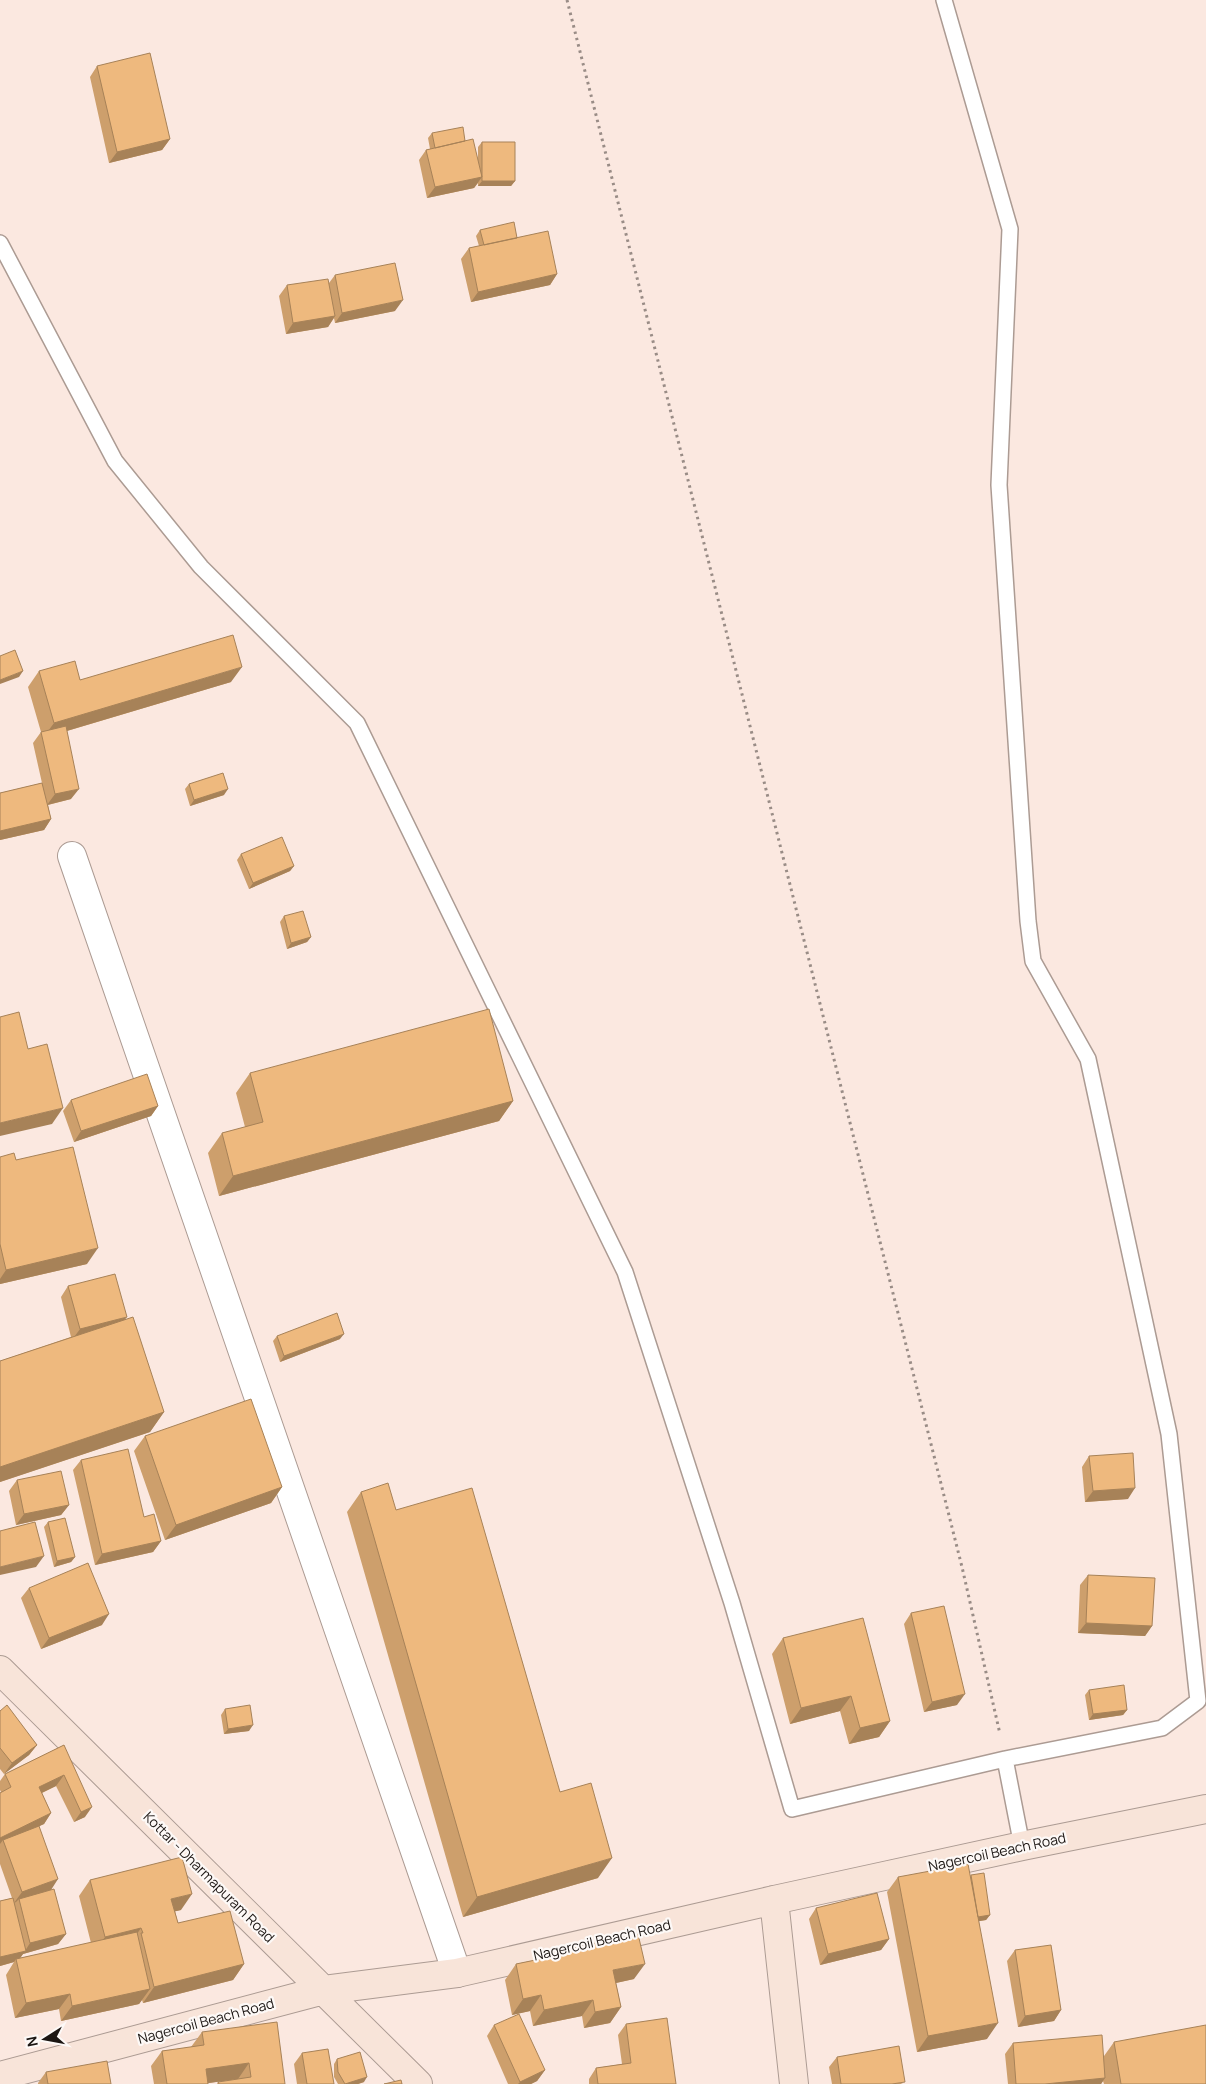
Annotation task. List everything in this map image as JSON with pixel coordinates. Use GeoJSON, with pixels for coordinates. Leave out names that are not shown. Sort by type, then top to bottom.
{"type":"FeatureCollection","features":[{"type":"Feature","properties":{"kind":"main road","name":"Kottar - Dharmapuram Road"},"geometry":{"type":"LineString","coordinates":[[0,1670],[418,2084]]}},
{"type":"Feature","properties":{"kind":"main road","name":"Nagercoil Beach Road"},"geometry":{"type":"LineString","coordinates":[[0,2076],[324,1990],[457,1973],[774,1900],[1022,1846],[1206,1809]]}},
{"type":"Feature","properties":{"kind":"main road"},"geometry":{"type":"LineString","coordinates":[[774,1900],[794,2084]]}},
{"type":"Feature","properties":{"kind":"street"},"geometry":{"type":"LineString","coordinates":[[72,856],[457,1973]]}},
{"type":"Feature","properties":{"kind":"lane"},"geometry":{"type":"LineString","coordinates":[[0,243],[115,461],[201,568],[357,724],[625,1272],[732,1603],[792,1809],[1005,1759],[1162,1728],[1198,1701],[1169,1434],[1088,1059],[1033,960],[1028,921],[999,484],[1010,229],[944,0]]}},
{"type":"Feature","properties":{"kind":"lane"},"geometry":{"type":"LineString","coordinates":[[1005,1759],[1022,1846]]}},
{"type":"Feature","properties":{"kind":"path"},"geometry":{"type":"LineString","coordinates":[[566,0],[960,1558],[1005,1759]]}},
{"type":"Feature","properties":{"kind":"building"},"geometry":{"type":"Polygon","coordinates":[[[150,53],[170,139],[117,152],[97,66],[150,53]]]}},
{"type":"Feature","properties":{"kind":"building"},"geometry":{"type":"Polygon","coordinates":[[[463,127],[465,141],[435,148],[432,133],[463,127]]]}},
{"type":"Feature","properties":{"kind":"building"},"geometry":{"type":"Polygon","coordinates":[[[473,139],[482,177],[435,187],[426,150],[473,139]]]}},
{"type":"Feature","properties":{"kind":"building"},"geometry":{"type":"Polygon","coordinates":[[[482,142],[515,142],[515,181],[482,181],[482,142]]]}},
{"type":"Feature","properties":{"kind":"building"},"geometry":{"type":"Polygon","coordinates":[[[514,222],[517,238],[484,245],[480,230],[514,222]]]}},
{"type":"Feature","properties":{"kind":"building"},"geometry":{"type":"Polygon","coordinates":[[[548,231],[557,274],[478,292],[469,248],[548,231]]]}},
{"type":"Feature","properties":{"kind":"building"},"geometry":{"type":"Polygon","coordinates":[[[395,263],[403,300],[342,313],[335,275],[395,263]]]}},
{"type":"Feature","properties":{"kind":"building"},"geometry":{"type":"Polygon","coordinates":[[[328,279],[335,316],[293,323],[287,285],[328,279]]]}},
{"type":"Feature","properties":{"kind":"building"},"geometry":{"type":"Polygon","coordinates":[[[233,635],[242,667],[54,723],[39,671],[75,661],[80,680],[233,635]]]}},
{"type":"Feature","properties":{"kind":"building"},"geometry":{"type":"Polygon","coordinates":[[[15,650],[23,671],[0,680],[0,656],[15,650]]]}},
{"type":"Feature","properties":{"kind":"building"},"geometry":{"type":"Polygon","coordinates":[[[66,726],[79,789],[55,794],[41,732],[66,726]]]}},
{"type":"Feature","properties":{"kind":"building"},"geometry":{"type":"Polygon","coordinates":[[[223,773],[228,789],[194,800],[189,784],[223,773]]]}},
{"type":"Feature","properties":{"kind":"building"},"geometry":{"type":"Polygon","coordinates":[[[42,783],[51,819],[0,831],[0,793],[42,783]]]}},
{"type":"Feature","properties":{"kind":"building"},"geometry":{"type":"Polygon","coordinates":[[[282,837],[294,866],[253,883],[241,854],[282,837]]]}},
{"type":"Feature","properties":{"kind":"building"},"geometry":{"type":"Polygon","coordinates":[[[303,911],[311,937],[291,943],[284,916],[303,911]]]}},
{"type":"Feature","properties":{"kind":"building"},"geometry":{"type":"Polygon","coordinates":[[[489,1009],[513,1101],[233,1176],[222,1133],[263,1122],[250,1073],[489,1009]]]}},
{"type":"Feature","properties":{"kind":"building"},"geometry":{"type":"Polygon","coordinates":[[[19,1012],[28,1049],[47,1044],[63,1108],[0,1123],[0,1017],[19,1012]]]}},
{"type":"Feature","properties":{"kind":"building"},"geometry":{"type":"Polygon","coordinates":[[[147,1074],[158,1106],[81,1131],[71,1100],[147,1074]]]}},
{"type":"Feature","properties":{"kind":"building"},"geometry":{"type":"Polygon","coordinates":[[[73,1147],[98,1248],[6,1270],[0,1244],[0,1157],[14,1153],[16,1160],[73,1147]]]}},
{"type":"Feature","properties":{"kind":"building"},"geometry":{"type":"Polygon","coordinates":[[[115,1274],[127,1317],[80,1329],[68,1286],[115,1274]]]}},
{"type":"Feature","properties":{"kind":"building"},"geometry":{"type":"Polygon","coordinates":[[[337,1313],[344,1334],[284,1356],[277,1336],[337,1313]]]}},
{"type":"Feature","properties":{"kind":"building"},"geometry":{"type":"Polygon","coordinates":[[[133,1317],[164,1412],[0,1467],[0,1361],[133,1317]]]}},
{"type":"Feature","properties":{"kind":"building"},"geometry":{"type":"Polygon","coordinates":[[[251,1399],[282,1487],[176,1525],[145,1436],[251,1399]]]}},
{"type":"Feature","properties":{"kind":"building"},"geometry":{"type":"Polygon","coordinates":[[[128,1449],[144,1517],[154,1514],[161,1541],[102,1554],[81,1460],[128,1449]]]}},
{"type":"Feature","properties":{"kind":"building"},"geometry":{"type":"Polygon","coordinates":[[[1133,1453],[1135,1488],[1093,1491],[1089,1456],[1133,1453]]]}},
{"type":"Feature","properties":{"kind":"building"},"geometry":{"type":"Polygon","coordinates":[[[61,1471],[69,1505],[24,1514],[17,1480],[61,1471]]]}},
{"type":"Feature","properties":{"kind":"building"},"geometry":{"type":"Polygon","coordinates":[[[388,1483],[396,1510],[472,1488],[560,1792],[591,1783],[612,1858],[477,1897],[361,1492],[388,1483]]]}},
{"type":"Feature","properties":{"kind":"building"},"geometry":{"type":"Polygon","coordinates":[[[65,1518],[75,1557],[57,1561],[48,1522],[65,1518]]]}},
{"type":"Feature","properties":{"kind":"building"},"geometry":{"type":"Polygon","coordinates":[[[35,1522],[44,1556],[0,1567],[0,1531],[35,1522]]]}},
{"type":"Feature","properties":{"kind":"building"},"geometry":{"type":"Polygon","coordinates":[[[88,1563],[109,1614],[49,1638],[29,1588],[88,1563]]]}},
{"type":"Feature","properties":{"kind":"building"},"geometry":{"type":"Polygon","coordinates":[[[1088,1575],[1155,1578],[1152,1626],[1086,1623],[1088,1575]]]}},
{"type":"Feature","properties":{"kind":"building"},"geometry":{"type":"Polygon","coordinates":[[[944,1606],[965,1694],[932,1702],[911,1613],[944,1606]]]}},
{"type":"Feature","properties":{"kind":"building"},"geometry":{"type":"Polygon","coordinates":[[[863,1618],[890,1721],[860,1728],[851,1696],[801,1708],[783,1638],[863,1618]]]}},
{"type":"Feature","properties":{"kind":"building"},"geometry":{"type":"Polygon","coordinates":[[[1124,1685],[1127,1710],[1093,1714],[1089,1690],[1124,1685]]]}},
{"type":"Feature","properties":{"kind":"building"},"geometry":{"type":"Polygon","coordinates":[[[7,1705],[37,1745],[12,1763],[0,1748],[0,1711],[7,1705]]]}},
{"type":"Feature","properties":{"kind":"building"},"geometry":{"type":"Polygon","coordinates":[[[250,1705],[253,1725],[228,1729],[225,1709],[250,1705]]]}},
{"type":"Feature","properties":{"kind":"building"},"geometry":{"type":"Polygon","coordinates":[[[64,1745],[92,1807],[81,1812],[64,1775],[39,1787],[51,1813],[0,1838],[0,1793],[11,1787],[5,1774],[64,1745]]]}},
{"type":"Feature","properties":{"kind":"building"},"geometry":{"type":"Polygon","coordinates":[[[39,1826],[58,1879],[22,1892],[3,1840],[39,1826]]]}},
{"type":"Feature","properties":{"kind":"building"},"geometry":{"type":"Polygon","coordinates":[[[182,1857],[192,1894],[171,1899],[178,1923],[230,1911],[244,1964],[154,1987],[141,1928],[105,1937],[90,1880],[182,1857]]]}},
{"type":"Feature","properties":{"kind":"building"},"geometry":{"type":"Polygon","coordinates":[[[968,1864],[998,2023],[928,2036],[898,1877],[968,1864]]]}},
{"type":"Feature","properties":{"kind":"building"},"geometry":{"type":"Polygon","coordinates":[[[984,1873],[990,1915],[978,1917],[971,1875],[984,1873]]]}},
{"type":"Feature","properties":{"kind":"building"},"geometry":{"type":"Polygon","coordinates":[[[54,1889],[66,1934],[30,1943],[19,1899],[54,1889]]]}},
{"type":"Feature","properties":{"kind":"building"},"geometry":{"type":"Polygon","coordinates":[[[877,1893],[889,1939],[828,1954],[816,1908],[877,1893]]]}},
{"type":"Feature","properties":{"kind":"building"},"geometry":{"type":"Polygon","coordinates":[[[13,1898],[26,1951],[0,1957],[0,1901],[13,1898]]]}},
{"type":"Feature","properties":{"kind":"building"},"geometry":{"type":"Polygon","coordinates":[[[137,1932],[150,1989],[72,2006],[70,1994],[26,2003],[16,1959],[137,1932]]]}},
{"type":"Feature","properties":{"kind":"building"},"geometry":{"type":"Polygon","coordinates":[[[638,1934],[645,1964],[613,1970],[621,2007],[595,2012],[593,2000],[544,2010],[541,1995],[523,1999],[516,1964],[550,1957],[549,1953],[638,1934]]]}},
{"type":"Feature","properties":{"kind":"building"},"geometry":{"type":"Polygon","coordinates":[[[1051,1945],[1061,2010],[1025,2016],[1015,1950],[1051,1945]]]}},
{"type":"Feature","properties":{"kind":"building"},"geometry":{"type":"Polygon","coordinates":[[[519,2014],[545,2070],[520,2082],[494,2025],[519,2014]]]}},
{"type":"Feature","properties":{"kind":"building"},"geometry":{"type":"Polygon","coordinates":[[[667,2018],[676,2084],[598,2084],[596,2068],[631,2063],[626,2024],[667,2018]]]}},
{"type":"Feature","properties":{"kind":"building"},"geometry":{"type":"Polygon","coordinates":[[[277,2022],[285,2084],[219,2084],[218,2082],[251,2077],[249,2063],[206,2069],[208,2084],[167,2084],[162,2051],[204,2045],[202,2032],[277,2022]]]}},
{"type":"Feature","properties":{"kind":"building"},"geometry":{"type":"Polygon","coordinates":[[[1206,2025],[1206,2084],[1121,2084],[1114,2042],[1206,2025]]]}},
{"type":"Feature","properties":{"kind":"building"},"geometry":{"type":"Polygon","coordinates":[[[1102,2035],[1105,2078],[1045,2084],[1016,2084],[1013,2043],[1102,2035]]]}},
{"type":"Feature","properties":{"kind":"building"},"geometry":{"type":"Polygon","coordinates":[[[899,2046],[905,2082],[892,2084],[841,2084],[837,2057],[899,2046]]]}},
{"type":"Feature","properties":{"kind":"building"},"geometry":{"type":"Polygon","coordinates":[[[328,2049],[334,2084],[307,2084],[302,2053],[328,2049]]]}},
{"type":"Feature","properties":{"kind":"building"},"geometry":{"type":"Polygon","coordinates":[[[360,2052],[367,2077],[345,2084],[338,2072],[337,2059],[360,2052]]]}},
{"type":"Feature","properties":{"kind":"building"},"geometry":{"type":"Polygon","coordinates":[[[107,2061],[111,2084],[48,2084],[46,2072],[107,2061]]]}},
{"type":"Feature","properties":{"kind":"building"},"geometry":{"type":"Polygon","coordinates":[[[401,2080],[402,2084],[384,2084],[401,2080]]]}}]}
